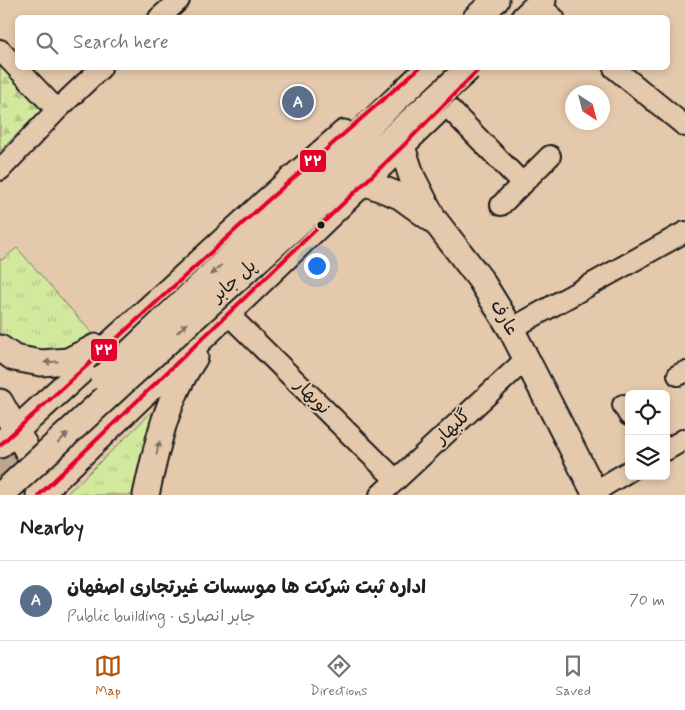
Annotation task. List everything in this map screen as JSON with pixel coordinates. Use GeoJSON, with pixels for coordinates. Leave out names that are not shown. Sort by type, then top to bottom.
{"type":"FeatureCollection","features":[{"type":"Feature","properties":{"kind":"main road"},"geometry":{"type":"LineString","coordinates":[[480,15],[498,0]]}},
{"type":"Feature","properties":{"kind":"main road"},"geometry":{"type":"LineString","coordinates":[[484,15],[498,0]]}},
{"type":"Feature","properties":{"kind":"main road"},"geometry":{"type":"LineString","coordinates":[[8,438],[266,202],[417,70]]}},
{"type":"Feature","properties":{"kind":"main road","name":"پل جابر"},"geometry":{"type":"LineString","coordinates":[[0,473],[427,70]]}},
{"type":"Feature","properties":{"kind":"main road","name":"پل جابر"},"geometry":{"type":"LineString","coordinates":[[1,495],[467,70]]}},
{"type":"Feature","properties":{"kind":"main road"},"geometry":{"type":"LineString","coordinates":[[0,402],[8,438],[46,492],[402,147],[478,70]]}},
{"type":"Feature","properties":{"kind":"main road"},"geometry":{"type":"LineString","coordinates":[[402,147],[412,177],[436,222]]}},
{"type":"Feature","properties":{"kind":"main road","name":"عارف"},"geometry":{"type":"LineString","coordinates":[[364,182],[400,196],[436,222],[480,279],[511,328],[595,493]]}},
{"type":"Feature","properties":{"kind":"main road"},"geometry":{"type":"LineString","coordinates":[[0,348],[14,358],[41,363],[68,361],[92,350],[140,317]]}},
{"type":"Feature","properties":{"kind":"main road"},"geometry":{"type":"LineString","coordinates":[[146,495],[168,407],[184,373],[223,319]]}},
{"type":"Feature","properties":{"kind":"street"},"geometry":{"type":"LineString","coordinates":[[162,15],[179,0]]}},
{"type":"Feature","properties":{"kind":"street"},"geometry":{"type":"LineString","coordinates":[[0,50],[15,66]]}},
{"type":"Feature","properties":{"kind":"street"},"geometry":{"type":"LineString","coordinates":[[19,70],[56,110]]}},
{"type":"Feature","properties":{"kind":"street"},"geometry":{"type":"LineString","coordinates":[[0,170],[56,110],[99,70]]}},
{"type":"Feature","properties":{"kind":"street"},"geometry":{"type":"LineString","coordinates":[[616,70],[685,126]]}},
{"type":"Feature","properties":{"kind":"street"},"geometry":{"type":"LineString","coordinates":[[445,104],[523,184]]}},
{"type":"Feature","properties":{"kind":"street"},"geometry":{"type":"LineString","coordinates":[[501,205],[550,156]]}},
{"type":"Feature","properties":{"kind":"street"},"geometry":{"type":"LineString","coordinates":[[511,328],[685,232]]}},
{"type":"Feature","properties":{"kind":"street","name":"نوبهار"},"geometry":{"type":"LineString","coordinates":[[223,319],[396,480]]}},
{"type":"Feature","properties":{"kind":"street","name":"گلبهار"},"geometry":{"type":"LineString","coordinates":[[380,495],[526,359]]}},
{"type":"Feature","properties":{"kind":"street"},"geometry":{"type":"LineString","coordinates":[[670,448],[685,439]]}},
{"type":"Feature","properties":{"kind":"street"},"geometry":{"type":"LineString","coordinates":[[595,493],[625,474]]}},
{"type":"Feature","properties":{"kind":"green space"},"geometry":{"type":"Polygon","coordinates":[[[0,62],[42,109],[0,151],[0,62]]]}},
{"type":"Feature","properties":{"kind":"green space"},"geometry":{"type":"Polygon","coordinates":[[[17,248],[91,332],[65,351],[49,355],[40,354],[15,346],[0,338],[0,259],[2,260],[17,248]]]}},
{"type":"Feature","properties":{"kind":"green space"},"geometry":{"type":"Polygon","coordinates":[[[154,410],[135,495],[66,495],[154,410]]]}},
{"type":"Feature","properties":{"kind":"tunnel"},"geometry":{"type":"LineString","coordinates":[[0,452],[23,495]]}},
{"type":"Feature","properties":{"kind":"transit line","name":"۲۲"},"geometry":{"type":"LineString","coordinates":[[0,445],[266,202],[417,70]]}},
{"type":"Feature","properties":{"kind":"transit line","name":"۲۲"},"geometry":{"type":"LineString","coordinates":[[39,495],[402,147],[478,70]]}},
{"type":"Feature","properties":{"kind":"place","name":"اداره ثبت شرکت ها موسسات غیرتجاری اصفهان"},"geometry":{"type":"Point","coordinates":[298,102]}}]}
